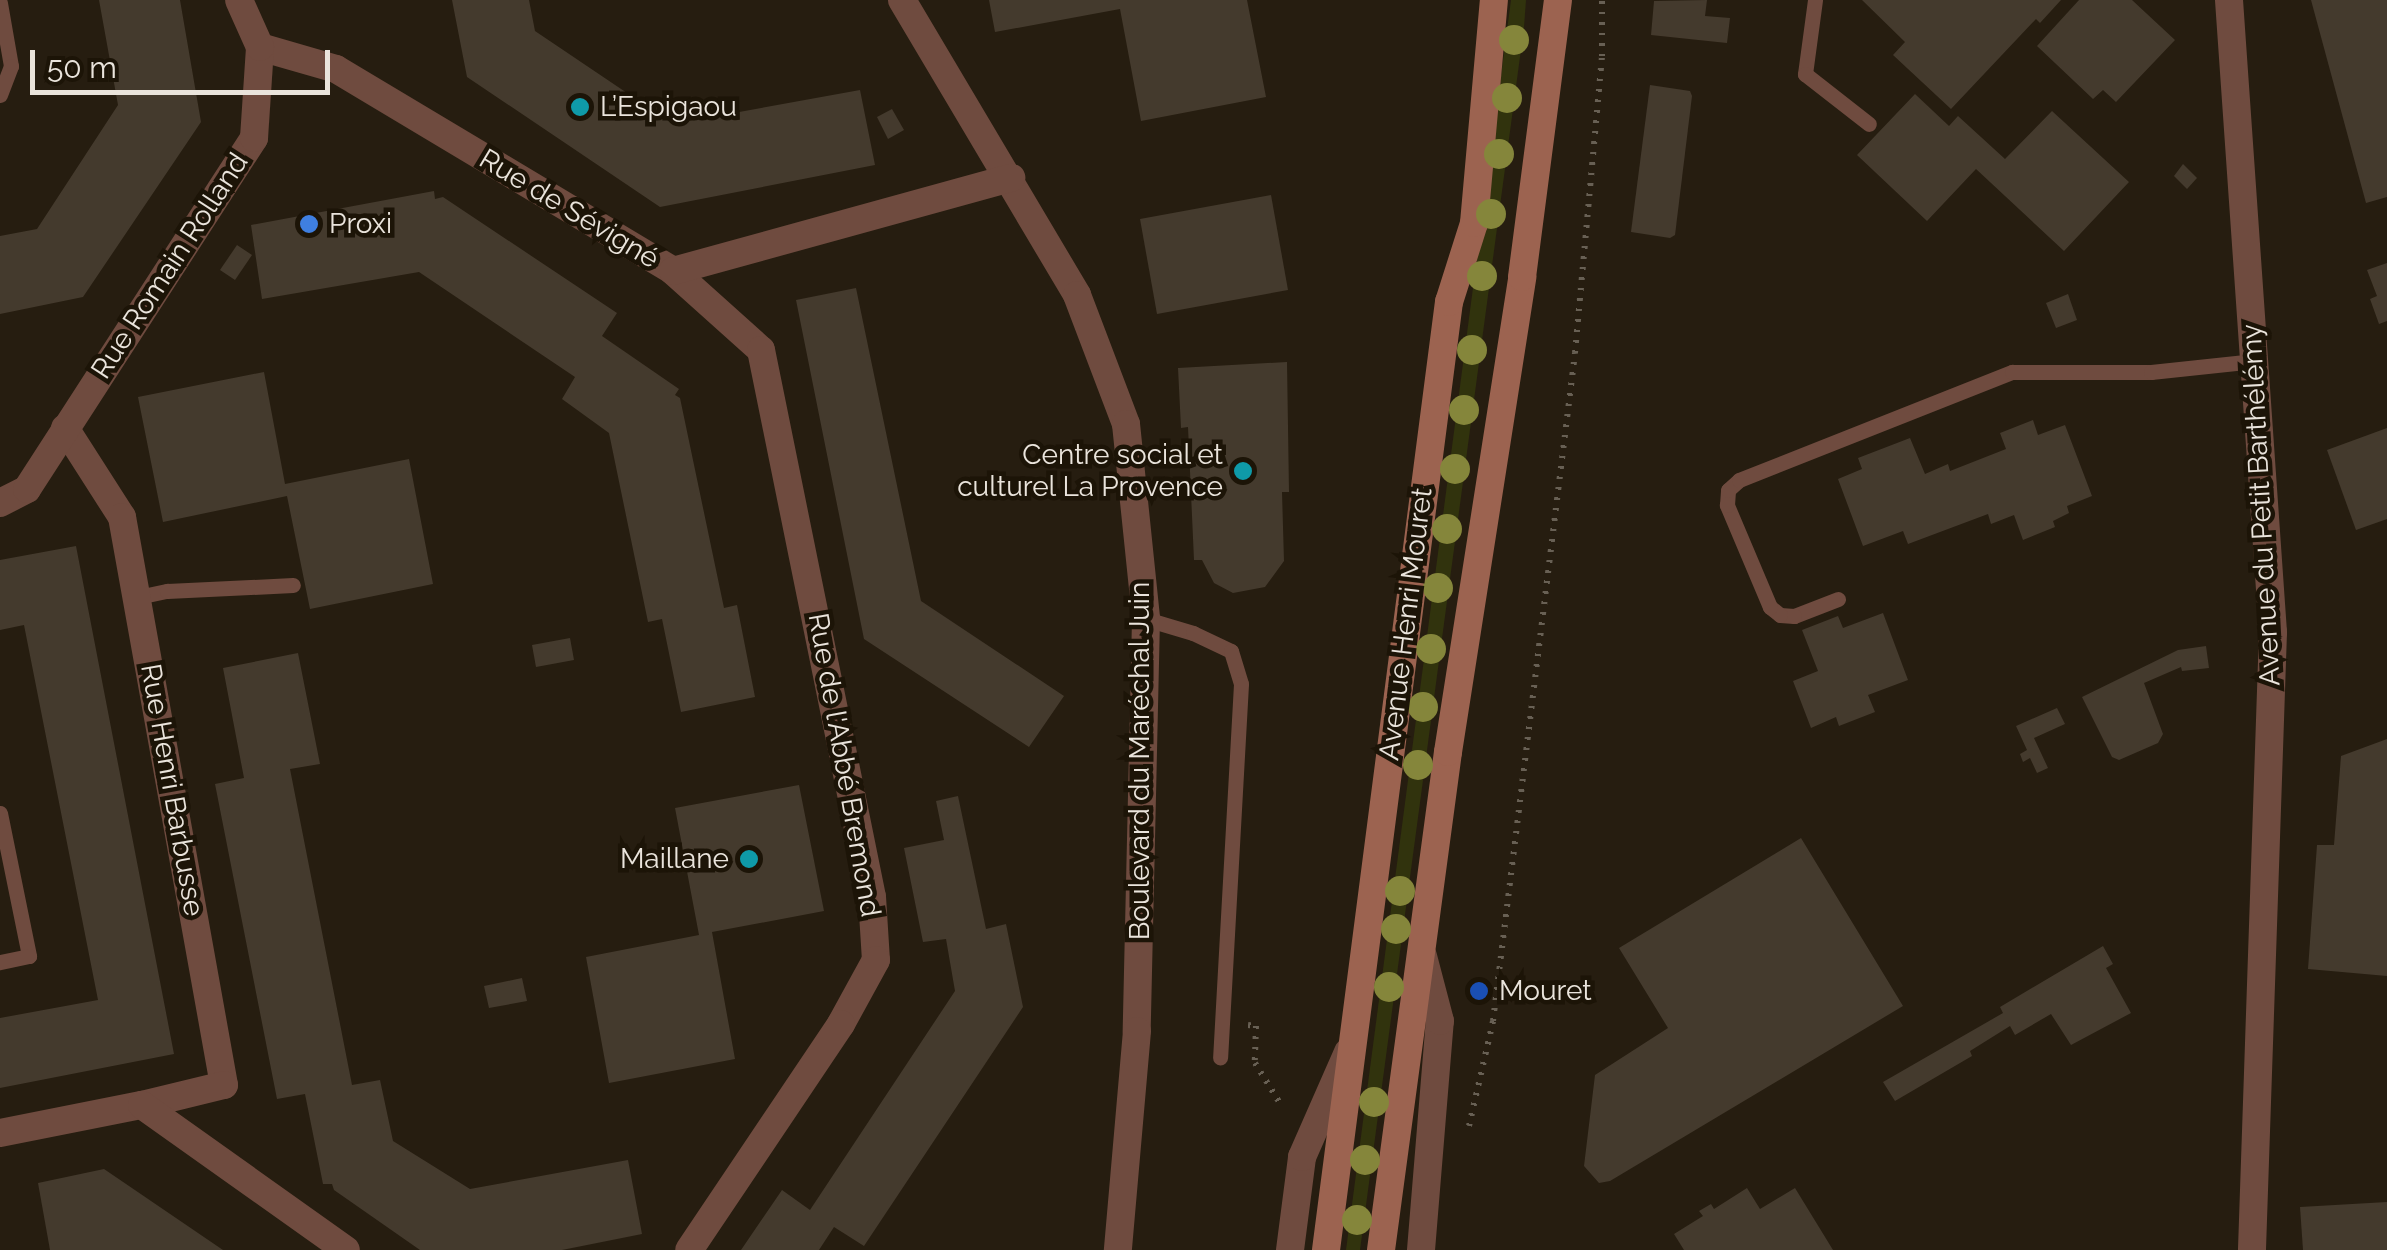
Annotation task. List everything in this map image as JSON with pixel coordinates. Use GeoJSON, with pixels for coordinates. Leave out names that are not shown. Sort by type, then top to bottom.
{"type":"FeatureCollection","features":[{"type":"Feature","properties":{"kind":"main road","name":"Avenue Henri Mouret"},"geometry":{"type":"LineString","coordinates":[[1326,1250],[1449,302],[1474,223],[1494,0]]}},
{"type":"Feature","properties":{"kind":"main road","name":"Avenue Henri Mouret"},"geometry":{"type":"LineString","coordinates":[[1381,1250],[1448,752],[1522,277],[1558,0]]}},
{"type":"Feature","properties":{"kind":"street","name":"Rue Romain Rolland"},"geometry":{"type":"LineString","coordinates":[[0,503],[28,489],[254,138],[260,47],[239,0]]}},
{"type":"Feature","properties":{"kind":"street","name":"Boulevard du Maréchal Juin"},"geometry":{"type":"LineString","coordinates":[[902,0],[1012,178],[1077,295],[1126,424],[1146,619],[1138,1031],[1118,1250]]}},
{"type":"Feature","properties":{"kind":"street","name":"Avenue du Petit Barthélémy"},"geometry":{"type":"LineString","coordinates":[[2229,0],[2273,632],[2252,1250]]}},
{"type":"Feature","properties":{"kind":"street","name":"Rue de Sévigné"},"geometry":{"type":"LineString","coordinates":[[260,47],[336,69],[672,271],[1012,178]]}},
{"type":"Feature","properties":{"kind":"street","name":"Rue de l'Abbé Bremond"},"geometry":{"type":"LineString","coordinates":[[672,271],[762,350],[868,879],[876,960],[842,1024],[690,1250]]}},
{"type":"Feature","properties":{"kind":"street","name":"Rue Henri Barbusse"},"geometry":{"type":"LineString","coordinates":[[65,428],[122,517],[224,1085],[142,1105]]}},
{"type":"Feature","properties":{"kind":"street","name":"Avenue Henri Mouret"},"geometry":{"type":"LineString","coordinates":[[1421,1250],[1440,1021],[1423,956]]}},
{"type":"Feature","properties":{"kind":"street"},"geometry":{"type":"LineString","coordinates":[[1290,1250],[1302,1157],[1354,1037]]}},
{"type":"Feature","properties":{"kind":"street"},"geometry":{"type":"LineString","coordinates":[[0,1133],[142,1105],[346,1250]]}},
{"type":"Feature","properties":{"kind":"lane"},"geometry":{"type":"LineString","coordinates":[[1815,0],[1805,74],[1869,124]]}},
{"type":"Feature","properties":{"kind":"lane"},"geometry":{"type":"LineString","coordinates":[[0,2],[11,66],[0,94]]}},
{"type":"Feature","properties":{"kind":"lane"},"geometry":{"type":"LineString","coordinates":[[1838,599],[1794,616],[1780,615],[1770,607],[1727,505],[1728,490],[1739,480],[2012,372],[2152,372],[2254,361]]}},
{"type":"Feature","properties":{"kind":"lane"},"geometry":{"type":"LineString","coordinates":[[138,597],[167,590],[293,585]]}},
{"type":"Feature","properties":{"kind":"lane"},"geometry":{"type":"LineString","coordinates":[[1146,619],[1193,633],[1231,651],[1241,684],[1220,1057]]}},
{"type":"Feature","properties":{"kind":"lane"},"geometry":{"type":"LineString","coordinates":[[0,813],[29,956],[0,962]]}},
{"type":"Feature","properties":{"kind":"path"},"geometry":{"type":"LineString","coordinates":[[1465,1142],[1493,1022],[1575,353],[1602,56],[1602,0]]}},
{"type":"Feature","properties":{"kind":"path"},"geometry":{"type":"LineString","coordinates":[[1222,1023],[1256,1026],[1255,1063],[1281,1105]]}},
{"type":"Feature","properties":{"kind":"green space"},"geometry":{"type":"Polygon","coordinates":[[[1511,0],[1526,0],[1524,27],[1360,1250],[1346,1250],[1511,0]]]}},
{"type":"Feature","properties":{"kind":"building"},"geometry":{"type":"Polygon","coordinates":[[[99,0],[180,0],[201,122],[83,297],[0,314],[0,236],[37,229],[118,105],[99,0]]]}},
{"type":"Feature","properties":{"kind":"building","name":"L’Espigaou"},"geometry":{"type":"Polygon","coordinates":[[[452,0],[529,0],[535,31],[673,124],[860,90],[875,165],[660,207],[467,77],[452,0]]]}},
{"type":"Feature","properties":{"kind":"building"},"geometry":{"type":"Polygon","coordinates":[[[989,0],[1247,0],[1266,97],[1141,121],[1120,9],[995,32],[989,0]]]}},
{"type":"Feature","properties":{"kind":"building"},"geometry":{"type":"Polygon","coordinates":[[[1707,0],[1705,16],[1730,18],[1727,43],[1651,35],[1654,1],[1707,0]]]}},
{"type":"Feature","properties":{"kind":"building"},"geometry":{"type":"Polygon","coordinates":[[[1862,0],[2061,0],[2040,23],[2036,19],[1951,109],[1893,55],[1905,42],[1862,0]]]}},
{"type":"Feature","properties":{"kind":"building"},"geometry":{"type":"Polygon","coordinates":[[[2079,0],[2132,0],[2175,40],[2116,102],[2103,90],[2093,99],[2037,46],[2079,0]]]}},
{"type":"Feature","properties":{"kind":"building"},"geometry":{"type":"Polygon","coordinates":[[[2311,0],[2387,0],[2387,197],[2366,203],[2311,0]]]}},
{"type":"Feature","properties":{"kind":"building"},"geometry":{"type":"Polygon","coordinates":[[[1650,85],[1690,91],[1692,96],[1675,235],[1670,238],[1631,232],[1650,85]]]}},
{"type":"Feature","properties":{"kind":"building"},"geometry":{"type":"Polygon","coordinates":[[[1915,94],[1949,126],[1958,116],[2005,159],[2052,111],[2129,182],[2064,251],[1976,169],[1927,221],[1857,155],[1915,94]]]}},
{"type":"Feature","properties":{"kind":"building"},"geometry":{"type":"Polygon","coordinates":[[[892,109],[904,130],[888,139],[877,117],[892,109]]]}},
{"type":"Feature","properties":{"kind":"building"},"geometry":{"type":"Polygon","coordinates":[[[2183,164],[2197,178],[2187,189],[2174,176],[2183,164]]]}},
{"type":"Feature","properties":{"kind":"building"},"geometry":{"type":"Polygon","coordinates":[[[434,191],[435,199],[443,197],[617,313],[602,336],[679,389],[675,395],[680,398],[724,608],[737,605],[755,697],[681,712],[662,619],[648,622],[609,433],[562,399],[575,377],[419,272],[262,299],[251,225],[434,191]]]}},
{"type":"Feature","properties":{"kind":"building"},"geometry":{"type":"Polygon","coordinates":[[[1271,195],[1288,290],[1157,314],[1140,219],[1271,195]]]}},
{"type":"Feature","properties":{"kind":"building"},"geometry":{"type":"Polygon","coordinates":[[[237,245],[252,255],[235,280],[220,270],[237,245]]]}},
{"type":"Feature","properties":{"kind":"building"},"geometry":{"type":"Polygon","coordinates":[[[2387,263],[2387,321],[2379,324],[2370,299],[2377,296],[2367,270],[2387,263]]]}},
{"type":"Feature","properties":{"kind":"building"},"geometry":{"type":"Polygon","coordinates":[[[856,288],[921,601],[1064,696],[1029,747],[864,639],[796,300],[856,288]]]}},
{"type":"Feature","properties":{"kind":"building"},"geometry":{"type":"Polygon","coordinates":[[[2068,294],[2077,320],[2056,328],[2046,303],[2068,294]]]}},
{"type":"Feature","properties":{"kind":"building","name":"Centre social et culturel La Provence"},"geometry":{"type":"Polygon","coordinates":[[[1287,362],[1289,492],[1282,492],[1284,561],[1265,587],[1233,593],[1214,583],[1202,560],[1194,560],[1188,427],[1181,428],[1178,368],[1287,362]]]}},
{"type":"Feature","properties":{"kind":"building"},"geometry":{"type":"Polygon","coordinates":[[[264,372],[285,484],[409,459],[433,584],[310,609],[287,496],[163,522],[138,397],[264,372]]]}},
{"type":"Feature","properties":{"kind":"building"},"geometry":{"type":"Polygon","coordinates":[[[2033,420],[2038,435],[2065,425],[2092,496],[2067,506],[2069,513],[2053,521],[2055,527],[2023,540],[2014,515],[1991,524],[1988,514],[1908,544],[1903,531],[1863,546],[1838,479],[1862,469],[1858,458],[1910,438],[1925,474],[1948,464],[1950,471],[2006,449],[2000,433],[2033,420]]]}},
{"type":"Feature","properties":{"kind":"building"},"geometry":{"type":"Polygon","coordinates":[[[2387,428],[2387,519],[2356,530],[2327,450],[2387,428]]]}},
{"type":"Feature","properties":{"kind":"building"},"geometry":{"type":"Polygon","coordinates":[[[76,546],[174,1054],[0,1088],[0,1018],[98,1000],[24,625],[0,630],[0,560],[76,546]]]}},
{"type":"Feature","properties":{"kind":"building"},"geometry":{"type":"Polygon","coordinates":[[[1883,613],[1908,680],[1868,695],[1875,712],[1839,726],[1836,717],[1811,728],[1793,681],[1818,671],[1802,630],[1838,616],[1843,628],[1883,613]]]}},
{"type":"Feature","properties":{"kind":"building"},"geometry":{"type":"Polygon","coordinates":[[[570,638],[574,660],[536,667],[532,645],[570,638]]]}},
{"type":"Feature","properties":{"kind":"building"},"geometry":{"type":"Polygon","coordinates":[[[2206,646],[2209,668],[2182,671],[2181,667],[2144,683],[2163,734],[2158,743],[2119,760],[2112,757],[2082,697],[2178,650],[2206,646]]]}},
{"type":"Feature","properties":{"kind":"building"},"geometry":{"type":"Polygon","coordinates":[[[298,653],[320,764],[290,769],[352,1085],[380,1080],[393,1141],[470,1189],[628,1160],[642,1234],[562,1250],[420,1250],[334,1190],[332,1184],[323,1184],[305,1094],[277,1099],[215,784],[244,778],[223,668],[298,653]]]}},
{"type":"Feature","properties":{"kind":"building"},"geometry":{"type":"Polygon","coordinates":[[[2057,708],[2065,724],[2034,738],[2048,768],[2037,773],[2030,758],[2023,762],[2020,754],[2027,750],[2016,726],[2057,708]]]}},
{"type":"Feature","properties":{"kind":"building"},"geometry":{"type":"Polygon","coordinates":[[[2387,739],[2387,976],[2308,969],[2317,845],[2334,845],[2341,756],[2387,739]]]}},
{"type":"Feature","properties":{"kind":"building"},"geometry":{"type":"Polygon","coordinates":[[[799,785],[824,911],[712,932],[735,1059],[609,1083],[586,957],[699,935],[675,808],[799,785]]]}},
{"type":"Feature","properties":{"kind":"building"},"geometry":{"type":"Polygon","coordinates":[[[958,796],[986,929],[1006,924],[1023,1007],[864,1246],[834,1227],[819,1250],[741,1250],[782,1190],[810,1210],[955,991],[946,939],[923,942],[904,848],[944,840],[936,801],[958,796]]]}},
{"type":"Feature","properties":{"kind":"building"},"geometry":{"type":"Polygon","coordinates":[[[1801,838],[1903,1006],[1610,1181],[1599,1183],[1584,1166],[1595,1075],[1668,1028],[1619,948],[1801,838]]]}},
{"type":"Feature","properties":{"kind":"building"},"geometry":{"type":"Polygon","coordinates":[[[2103,946],[2113,964],[2106,968],[2131,1013],[2071,1045],[2051,1014],[2015,1035],[2010,1026],[1970,1051],[1972,1056],[1895,1101],[1883,1082],[2003,1013],[2000,1007],[2103,946]]]}},
{"type":"Feature","properties":{"kind":"building"},"geometry":{"type":"Polygon","coordinates":[[[522,978],[527,1001],[489,1008],[484,986],[522,978]]]}},
{"type":"Feature","properties":{"kind":"building"},"geometry":{"type":"Polygon","coordinates":[[[104,1169],[223,1250],[50,1250],[38,1183],[104,1169]]]}},
{"type":"Feature","properties":{"kind":"building"},"geometry":{"type":"Polygon","coordinates":[[[1747,1188],[1760,1209],[1795,1188],[1833,1250],[1684,1250],[1674,1234],[1703,1216],[1699,1211],[1711,1204],[1714,1209],[1747,1188]]]}},
{"type":"Feature","properties":{"kind":"building"},"geometry":{"type":"Polygon","coordinates":[[[2387,1202],[2387,1250],[2303,1250],[2300,1207],[2387,1202]]]}},
{"type":"Feature","properties":{"kind":"place","name":"L’Espigaou"},"geometry":{"type":"Point","coordinates":[580,107]}},
{"type":"Feature","properties":{"kind":"place","name":"Proxi"},"geometry":{"type":"Point","coordinates":[309,224]}},
{"type":"Feature","properties":{"kind":"place","name":"Centre social et culturel La Provence"},"geometry":{"type":"Point","coordinates":[1243,471]}},
{"type":"Feature","properties":{"kind":"place","name":"Maillane"},"geometry":{"type":"Point","coordinates":[749,859]}},
{"type":"Feature","properties":{"kind":"place","name":"Mouret"},"geometry":{"type":"Point","coordinates":[1479,991]}}]}
